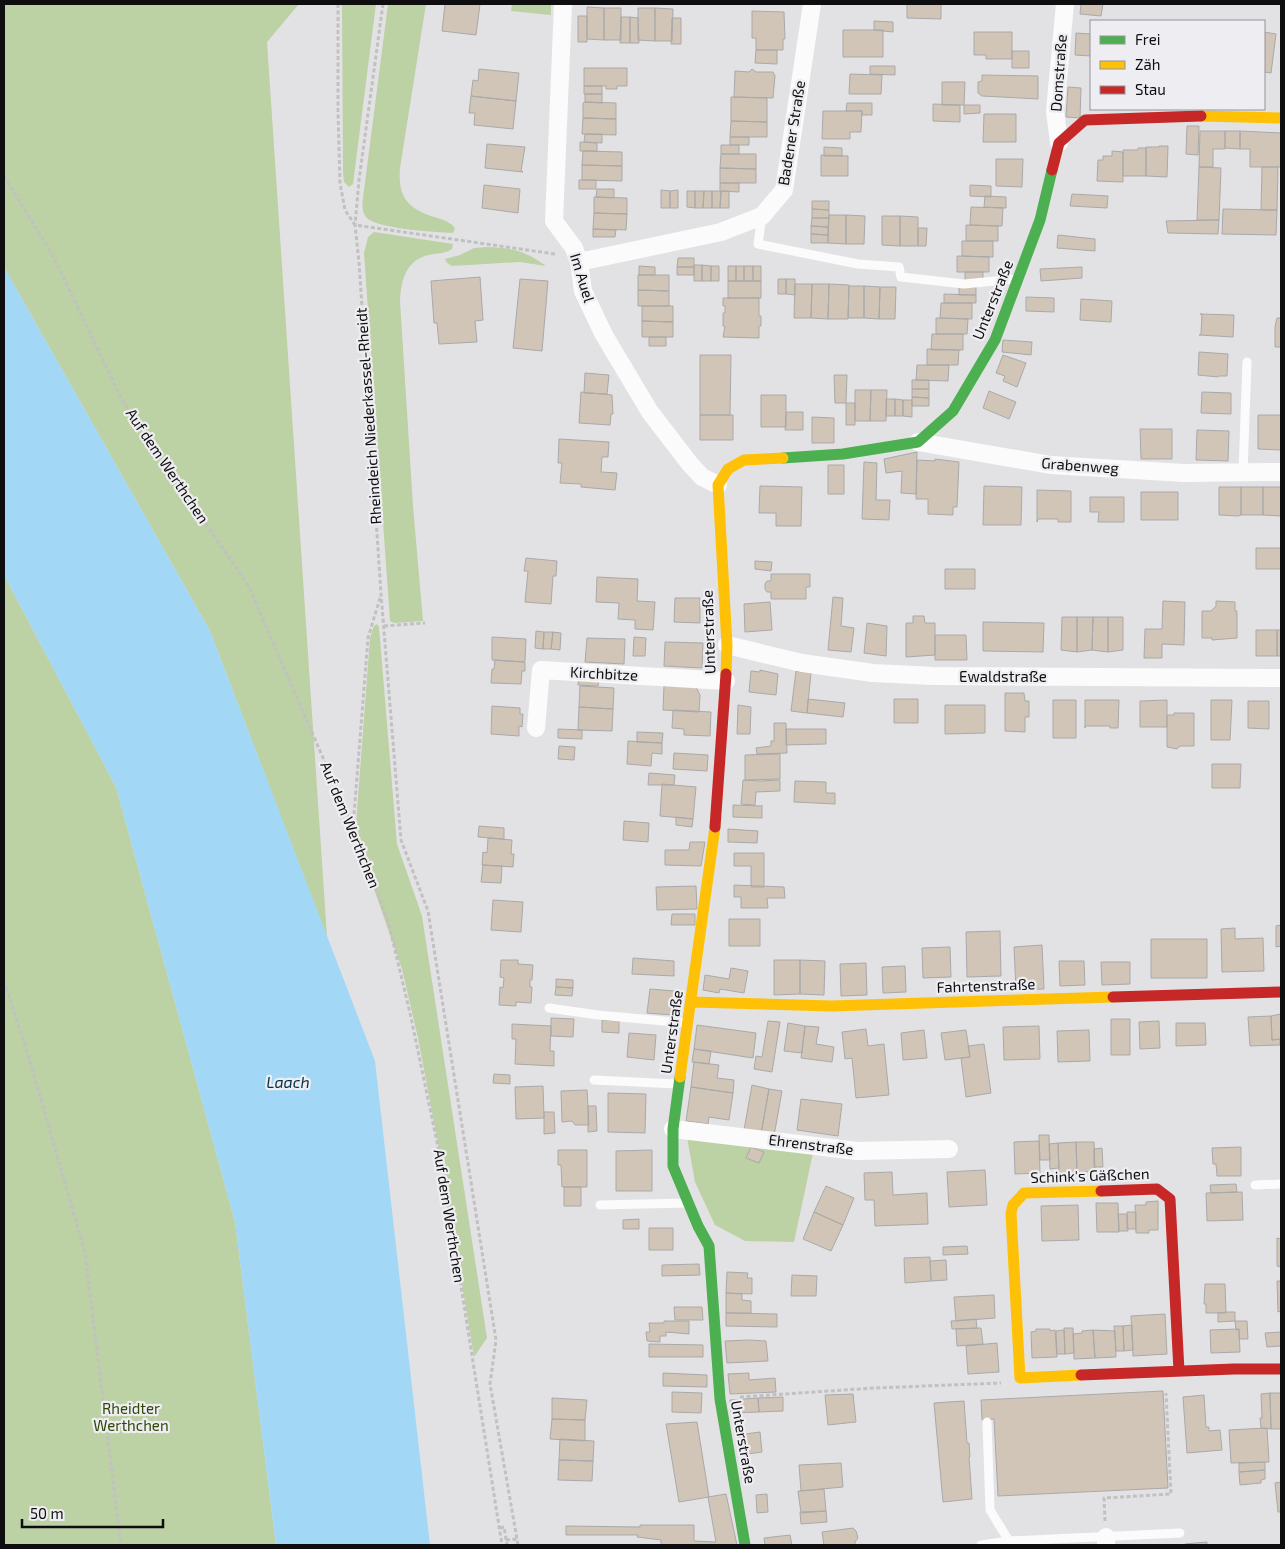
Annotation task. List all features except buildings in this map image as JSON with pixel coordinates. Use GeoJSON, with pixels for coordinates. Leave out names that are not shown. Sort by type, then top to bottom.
{"type":"FeatureCollection","features":[{"type":"Feature","properties":{"kind":"street","name":"Im Auel"},"geometry":{"type":"LineString","coordinates":[[563,4],[554,221],[574,248],[579,262],[583,291],[604,335],[650,412],[702,477],[718,485]]}},
{"type":"Feature","properties":{"kind":"street","name":"Badener Straße"},"geometry":{"type":"LineString","coordinates":[[579,262],[720,232],[762,216],[784,190],[812,4]]}},
{"type":"Feature","properties":{"kind":"street","name":"Domstraße"},"geometry":{"type":"LineString","coordinates":[[1059,143],[1055,111],[1065,4]]}},
{"type":"Feature","properties":{"kind":"street"},"geometry":{"type":"LineString","coordinates":[[1059,143],[1085,120],[1196,116],[1281,118]]}},
{"type":"Feature","properties":{"kind":"street","name":"Unterstraße"},"geometry":{"type":"LineString","coordinates":[[918,442],[953,410],[994,340],[1040,220],[1059,143]]}},
{"type":"Feature","properties":{"kind":"street"},"geometry":{"type":"LineString","coordinates":[[718,485],[728,469],[744,460],[843,454],[918,442]]}},
{"type":"Feature","properties":{"kind":"street","name":"Grabenweg"},"geometry":{"type":"LineString","coordinates":[[918,442],[1051,465],[1184,472],[1281,472]]}},
{"type":"Feature","properties":{"kind":"street","name":"Unterstraße"},"geometry":{"type":"LineString","coordinates":[[718,485],[727,645],[726,681],[714,844],[673,1129],[673,1166],[698,1226],[709,1246],[720,1399],[745,1545]]}},
{"type":"Feature","properties":{"kind":"street","name":"Ewaldstraße"},"geometry":{"type":"LineString","coordinates":[[727,645],[802,663],[881,673],[943,676],[1281,678]]}},
{"type":"Feature","properties":{"kind":"street","name":"Kirchbitze"},"geometry":{"type":"LineString","coordinates":[[536,728],[540,670],[726,681]]}},
{"type":"Feature","properties":{"kind":"street","name":"Fahrtenstraße"},"geometry":{"type":"LineString","coordinates":[[692,1002],[832,1006],[1281,992]]}},
{"type":"Feature","properties":{"kind":"street","name":"Ehrenstraße"},"geometry":{"type":"LineString","coordinates":[[673,1129],[857,1151],[949,1149]]}},
{"type":"Feature","properties":{"kind":"street","name":"Schink's Gäßchen"},"geometry":{"type":"LineString","coordinates":[[1020,1378],[1011,1213],[1013,1205],[1024,1193],[1158,1189],[1170,1199],[1179,1371]]}},
{"type":"Feature","properties":{"kind":"street"},"geometry":{"type":"LineString","coordinates":[[1020,1378],[1179,1371],[1281,1369]]}},
{"type":"Feature","properties":{"kind":"lane"},"geometry":{"type":"LineString","coordinates":[[762,216],[758,244],[858,264],[898,266],[902,277],[964,284],[1018,279]]}},
{"type":"Feature","properties":{"kind":"lane"},"geometry":{"type":"LineString","coordinates":[[1243,472],[1247,362]]}},
{"type":"Feature","properties":{"kind":"lane"},"geometry":{"type":"LineString","coordinates":[[549,1008],[598,1015],[689,1023]]}},
{"type":"Feature","properties":{"kind":"lane"},"geometry":{"type":"LineString","coordinates":[[594,1080],[680,1084]]}},
{"type":"Feature","properties":{"kind":"lane"},"geometry":{"type":"LineString","coordinates":[[1255,1185],[1281,1184]]}},
{"type":"Feature","properties":{"kind":"lane"},"geometry":{"type":"LineString","coordinates":[[600,1205],[689,1203]]}},
{"type":"Feature","properties":{"kind":"lane"},"geometry":{"type":"LineString","coordinates":[[987,1422],[990,1510],[1009,1543]]}},
{"type":"Feature","properties":{"kind":"lane"},"geometry":{"type":"LineString","coordinates":[[981,1545],[1106,1541],[1180,1533]]}},
{"type":"Feature","properties":{"kind":"path"},"geometry":{"type":"LineString","coordinates":[[338,4],[340,183],[345,210],[355,225],[551,253],[579,262]]}},
{"type":"Feature","properties":{"kind":"path","name":"Rheindeich Niederkassel-Rheidt"},"geometry":{"type":"LineString","coordinates":[[353,827],[368,638],[381,594],[360,272],[355,225],[359,180],[383,4]]}},
{"type":"Feature","properties":{"kind":"path","name":"Auf dem Werthchen"},"geometry":{"type":"LineString","coordinates":[[4,176],[53,256],[122,400],[249,587],[353,827],[388,921],[412,1022],[442,1166],[502,1545]]}},
{"type":"Feature","properties":{"kind":"path"},"geometry":{"type":"LineString","coordinates":[[381,594],[401,840],[428,911],[496,1340],[490,1384],[518,1545]]}},
{"type":"Feature","properties":{"kind":"path"},"geometry":{"type":"LineString","coordinates":[[384,626],[425,623]]}},
{"type":"Feature","properties":{"kind":"path"},"geometry":{"type":"LineString","coordinates":[[4,981],[29,1058],[85,1253],[120,1545]]}},
{"type":"Feature","properties":{"kind":"path"},"geometry":{"type":"LineString","coordinates":[[1106,1541],[1104,1498],[1171,1494],[1165,1372]]}},
{"type":"Feature","properties":{"kind":"path"},"geometry":{"type":"LineString","coordinates":[[720,1399],[874,1388],[1015,1383],[1020,1378]]}},
{"type":"Feature","properties":{"kind":"path"},"geometry":{"type":"LineString","coordinates":[[500,1528],[504,1527],[507,1545]]}},
{"type":"Feature","properties":{"kind":"path"},"geometry":{"type":"LineString","coordinates":[[506,1540],[517,1539]]}},
{"type":"Feature","properties":{"kind":"green space"},"geometry":{"type":"Polygon","coordinates":[[[4,4],[299,4],[267,42],[327,937],[210,631],[4,267],[4,4]]]}},
{"type":"Feature","properties":{"kind":"green space"},"geometry":{"type":"Polygon","coordinates":[[[342,4],[376,4],[353,184],[349,187],[344,182],[343,172],[342,4]]]}},
{"type":"Feature","properties":{"kind":"green space"},"geometry":{"type":"Polygon","coordinates":[[[388,4],[426,4],[400,168],[400,185],[409,204],[422,212],[450,223],[455,228],[453,233],[393,227],[372,221],[364,213],[363,200],[388,4]]]}},
{"type":"Feature","properties":{"kind":"green space"},"geometry":{"type":"Polygon","coordinates":[[[512,4],[551,4],[551,15],[511,11],[512,4]]]}},
{"type":"Feature","properties":{"kind":"green space"},"geometry":{"type":"Polygon","coordinates":[[[374,232],[453,244],[452,249],[449,251],[421,258],[410,266],[402,286],[400,301],[413,506],[423,621],[394,623],[390,621],[364,253],[368,237],[374,232]]]}},
{"type":"Feature","properties":{"kind":"green space"},"geometry":{"type":"Polygon","coordinates":[[[487,247],[518,251],[531,256],[546,266],[520,262],[452,266],[445,259],[460,255],[474,248],[487,247]]]}},
{"type":"Feature","properties":{"kind":"green space","name":"Rheidter Werthchen"},"geometry":{"type":"Polygon","coordinates":[[[4,575],[116,787],[235,1222],[276,1545],[4,1545],[4,575]]]}},
{"type":"Feature","properties":{"kind":"green space"},"geometry":{"type":"Polygon","coordinates":[[[377,624],[379,627],[397,844],[422,916],[487,1338],[474,1357],[444,1175],[418,1038],[402,969],[361,852],[356,824],[370,638],[374,626],[377,624]]]}},
{"type":"Feature","properties":{"kind":"green space"},"geometry":{"type":"Polygon","coordinates":[[[687,1137],[813,1153],[794,1242],[745,1241],[715,1225],[695,1182],[687,1137]]]}},
{"type":"Feature","properties":{"kind":"water","name":"Laach"},"geometry":{"type":"Polygon","coordinates":[[[4,267],[210,631],[375,1061],[430,1545],[276,1545],[235,1222],[116,787],[4,575],[4,267]]]}},
{"type":"Feature","properties":{"kind":"traffic: fast"},"geometry":{"type":"LineString","coordinates":[[783,458],[843,454],[918,442],[953,411],[995,340],[1040,220],[1052,170]]}},
{"type":"Feature","properties":{"kind":"traffic: fast"},"geometry":{"type":"LineString","coordinates":[[680,1077],[673,1129],[673,1166],[698,1226],[709,1246],[720,1399],[745,1545]]}},
{"type":"Feature","properties":{"kind":"traffic: slow"},"geometry":{"type":"LineString","coordinates":[[1201,116],[1281,118]]}},
{"type":"Feature","properties":{"kind":"traffic: slow"},"geometry":{"type":"LineString","coordinates":[[726,674],[727,645],[718,485],[728,469],[744,460],[783,458]]}},
{"type":"Feature","properties":{"kind":"traffic: slow"},"geometry":{"type":"LineString","coordinates":[[680,1077],[715,827]]}},
{"type":"Feature","properties":{"kind":"traffic: slow"},"geometry":{"type":"LineString","coordinates":[[692,1002],[832,1006],[1113,997]]}},
{"type":"Feature","properties":{"kind":"traffic: slow"},"geometry":{"type":"LineString","coordinates":[[1081,1375],[1020,1378],[1011,1213],[1013,1205],[1024,1193],[1101,1191]]}},
{"type":"Feature","properties":{"kind":"traffic: jam"},"geometry":{"type":"LineString","coordinates":[[1052,170],[1059,143],[1085,120],[1201,116]]}},
{"type":"Feature","properties":{"kind":"traffic: jam"},"geometry":{"type":"LineString","coordinates":[[715,827],[726,674]]}},
{"type":"Feature","properties":{"kind":"traffic: jam"},"geometry":{"type":"LineString","coordinates":[[1113,997],[1281,992]]}},
{"type":"Feature","properties":{"kind":"traffic: jam"},"geometry":{"type":"LineString","coordinates":[[1101,1191],[1157,1189],[1170,1199],[1179,1371]]}},
{"type":"Feature","properties":{"kind":"traffic: jam"},"geometry":{"type":"LineString","coordinates":[[1081,1375],[1281,1369]]}}]}
